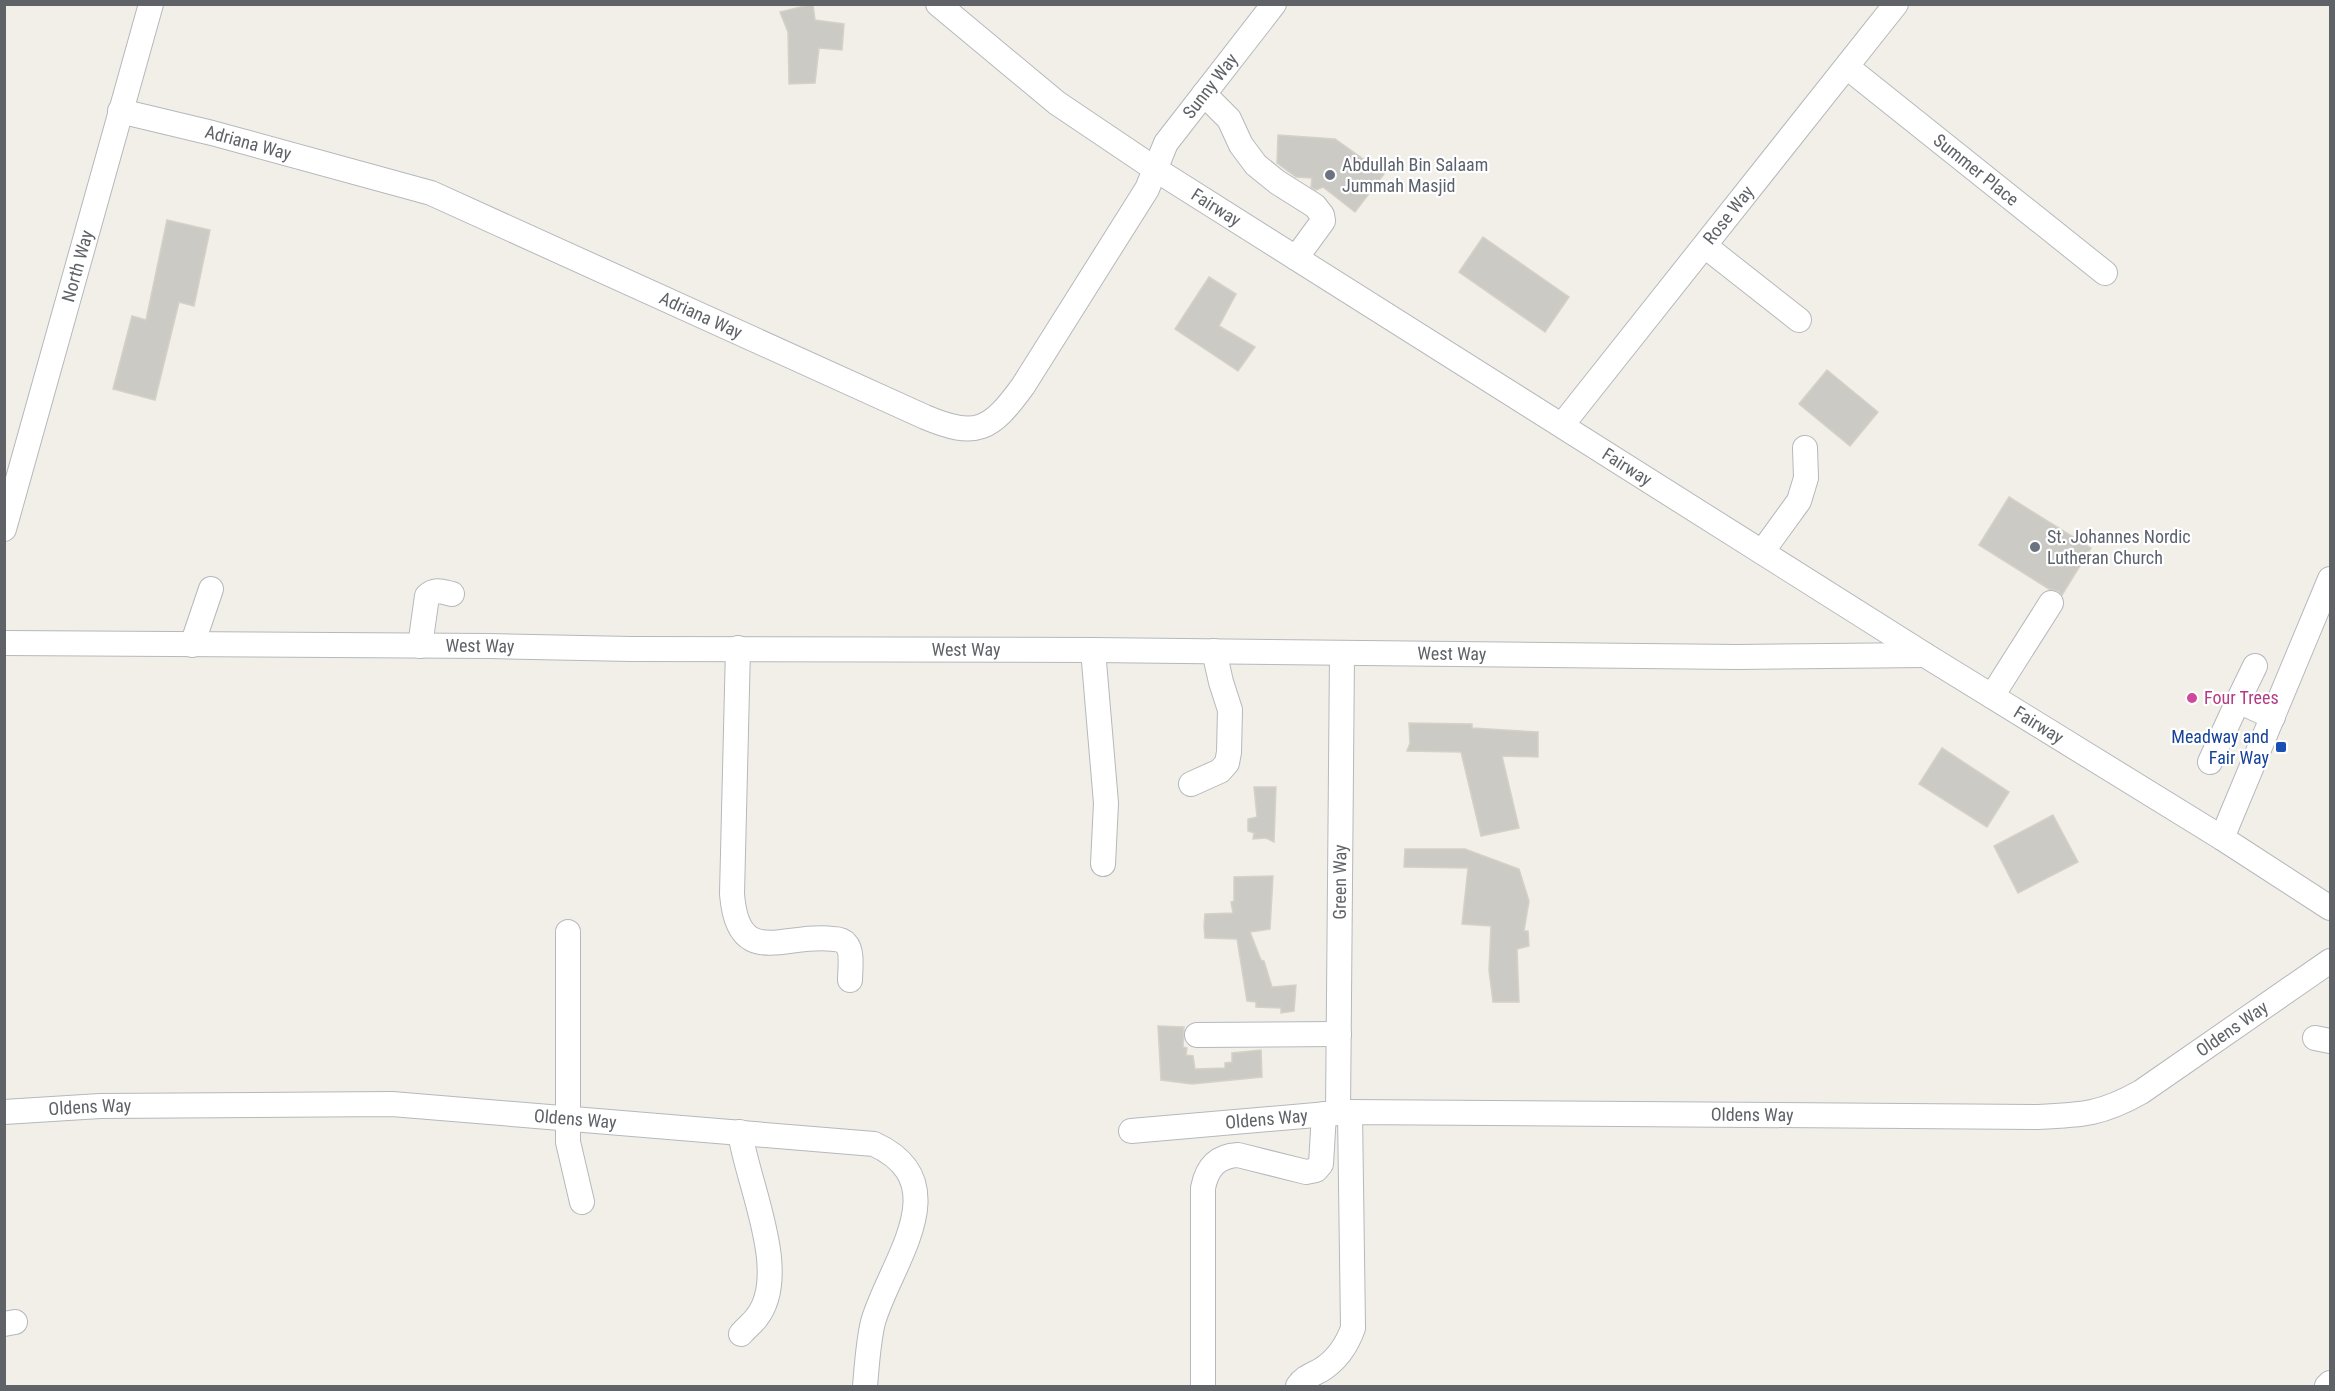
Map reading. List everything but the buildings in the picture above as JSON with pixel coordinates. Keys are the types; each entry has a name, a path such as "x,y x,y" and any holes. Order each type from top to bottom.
{"street":[{"name":"North Way","path":"4,529 151,4"},
{"name":"Fairway","path":"938,4 1057,103 1155,169 1925,655 2223,838 2331,908"},
{"name":"Sunny Way","path":"1155,169 1166,143 1274,4"},
{"name":"Rose Way","path":"1562,425 1896,4"},
{"name":"Summer Place","path":"1847,67 2105,273"},
{"path":"1204,94 1229,119 1241,146 1256,165 1277,182 1315,206 1322,215 1323,222 1319,229 1296,258"},
{"name":"Adriana Way","path":"120,111 212,133 431,194 925,417 948,427 966,430 985,426 996,419 1023,386 1147,189 1155,169"},
{"path":"1705,246 1799,320"},
{"path":"1762,552 1799,501 1806,478 1805,448"},
{"path":"2223,838 2331,579"},
{"path":"192,645 211,589"},
{"path":"420,646 427,596 431,591 452,594"},
{"path":"1992,696 2051,603"},
{"name":"West Way","path":"4,643 1342,652 1725,657 1925,655"},
{"path":"738,648 733,916 740,929 753,940 769,944 824,937 846,943 849,950 850,980"},
{"path":"1093,650 1106,803 1103,864"},
{"path":"1191,784 1220,771 1227,763 1229,752 1230,710 1214,651"},
{"name":"Green Way","path":"1337,1113 1342,652"},
{"path":"2210,762 2255,666"},
{"path":"2238,701 2273,717"},
{"path":"568,932 568,1118 570,1155 582,1202"},
{"name":"Oldens Way","path":"1131,1131 1337,1113 2038,1117 2086,1114 2109,1109 2141,1092 2331,961"},
{"path":"1197,1035 1339,1034"},
{"name":"Oldens Way","path":"4,1112 100,1106 392,1104 874,1144 885,1149 896,1159 914,1183 917,1206 909,1238 891,1274 873,1322 865,1386"},
{"path":"1203,1386 1203,1188 1205,1176 1217,1161 1238,1155 1306,1172 1316,1170 1321,1164 1337,1113"},
{"path":"1298,1386 1302,1380 1336,1359 1353,1328 1353,1210 1337,1113"},
{"path":"740,1132 745,1162 767,1240 771,1268 767,1295 758,1316 741,1334"},
{"path":"2327,1386 2331,1383"}],"place":[{"name":"Abdullah Bin Salaam Jummah Masjid","path":"1330,175"},
{"name":"St. Johannes Nordic Lutheran Church","path":"2035,547"},
{"name":"Four Trees","path":"2192,698"},
{"name":"Meadway and Fair Way","path":"2281,747"}]}
